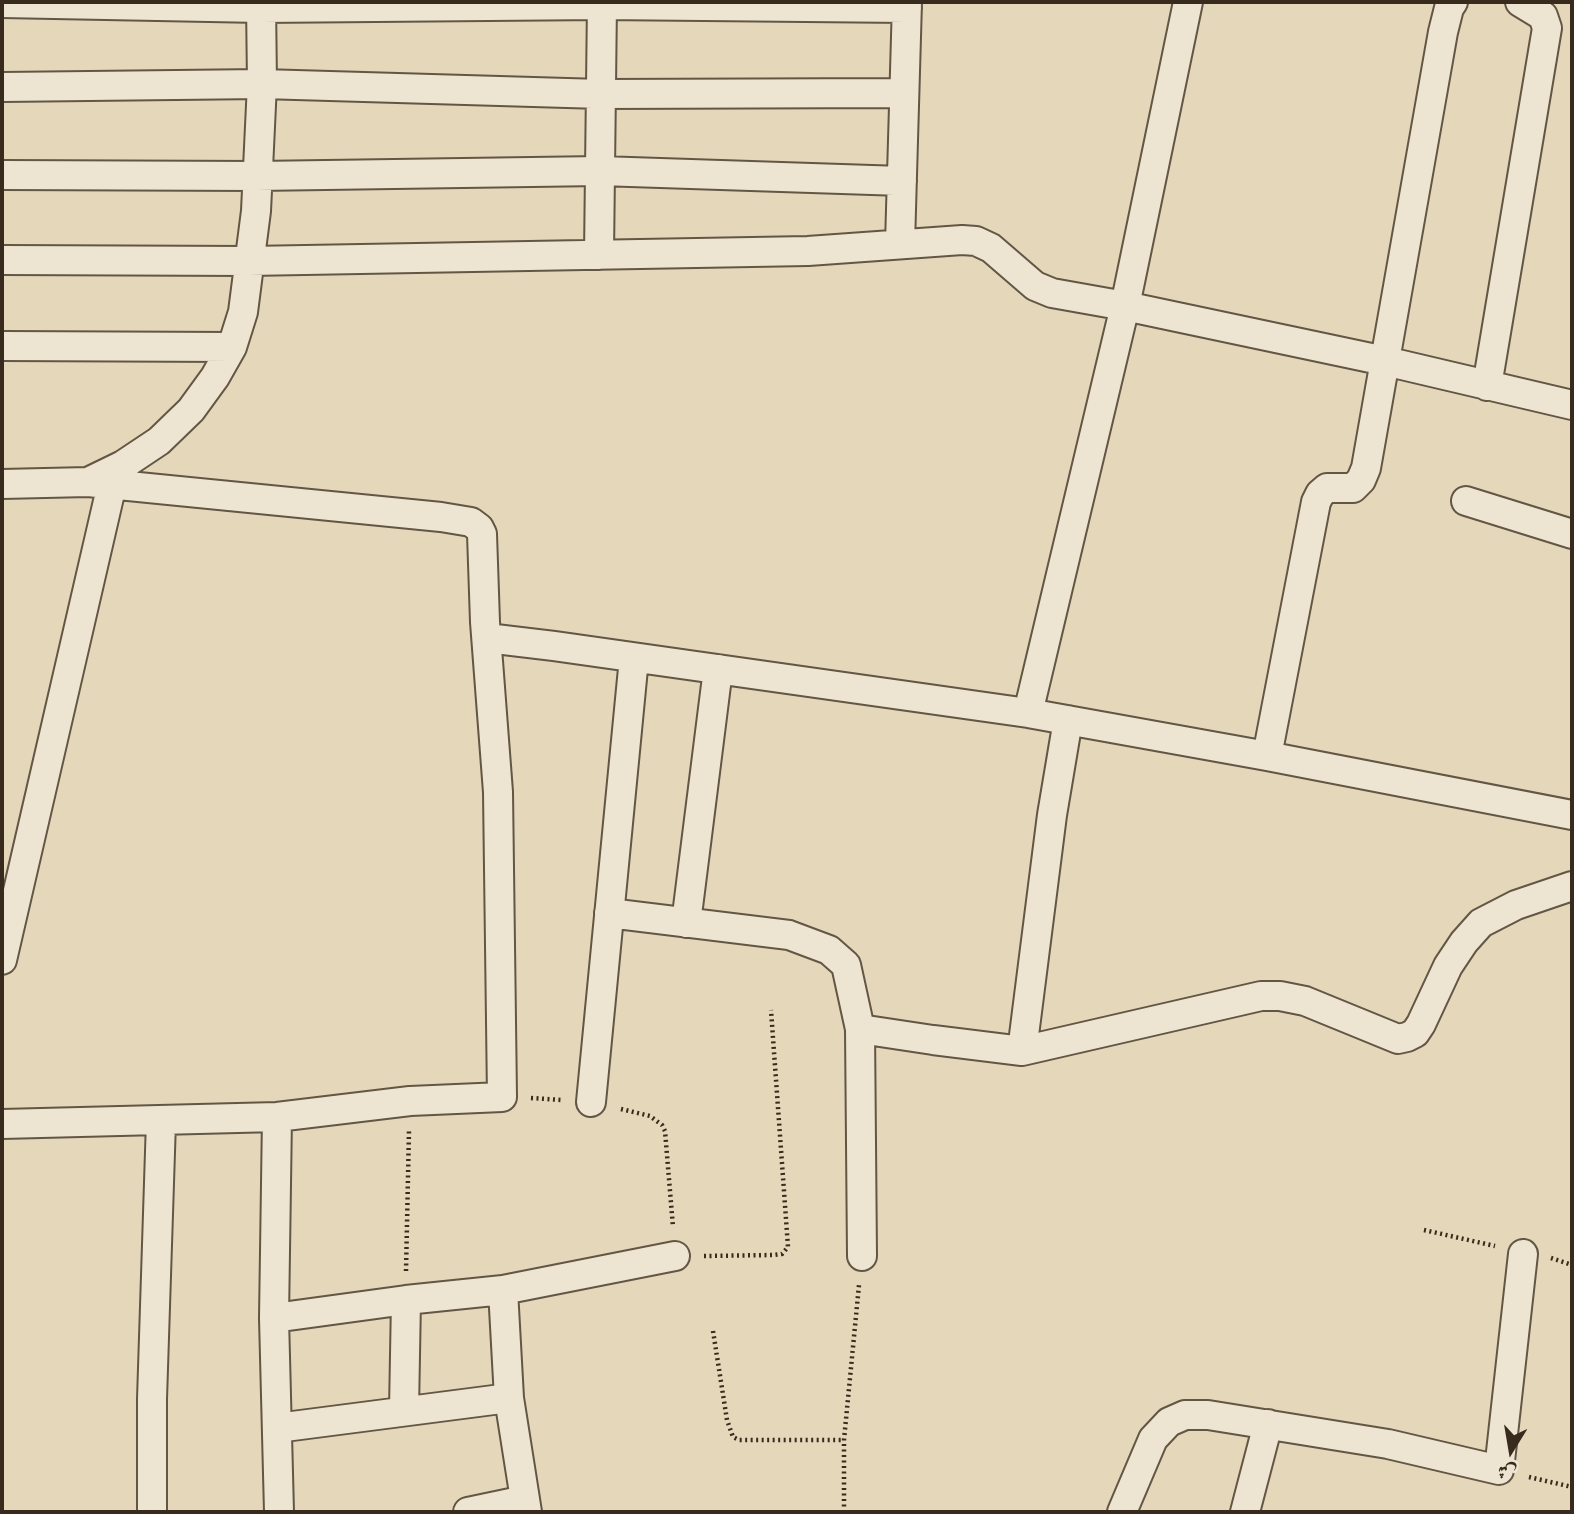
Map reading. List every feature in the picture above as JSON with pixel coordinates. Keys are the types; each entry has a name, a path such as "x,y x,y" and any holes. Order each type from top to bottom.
{"street":[{"path":"1028,713 1125,306 1188,2"},
{"path":"1267,756 1316,502 1327,488 1353,488 1361,480 1366,468 1443,32 1453,2"},
{"path":"1487,386 1547,28 1544,16 1520,2"},
{"path":"2,3 907,5 900,244"},
{"path":"599,254 602,4"},
{"path":"2,960 100,483 159,441 191,410 215,377 232,347 243,312 257,176 262,84 261,5"},
{"path":"2,87 262,84 601,94 904,93"},
{"path":"2,175 257,176 600,172 902,181"},
{"path":"2,260 249,261 808,251 976,241 991,248 1035,286 1052,293 1385,361 1572,405"},
{"path":"2,346 232,347"},
{"path":"2,484 100,483 471,522 482,534 498,792 502,1097 410,1101 277,1117 2,1124"},
{"path":"1466,501 1572,534"},
{"path":"487,638 1028,713 1572,815"},
{"path":"591,1102 634,658"},
{"path":"686,923 718,669"},
{"path":"1022,1051 1052,815 1068,720"},
{"path":"860,1029 1022,1051 1261,996 1280,996 1306,1001 1398,1039 1408,1037 1415,1033 1421,1024 1448,966 1481,923 1516,905 1572,886"},
{"path":"609,914 789,935 829,950 846,965 860,1029 862,1256"},
{"path":"277,1117 274,1318 279,1512"},
{"path":"152,1512 152,1399 161,1121"},
{"path":"1117,1508 1153,1439 1161,1429 1185,1415 1208,1415 1388,1444 1499,1470 1523,1254"},
{"path":"274,1318 503,1290 675,1256"},
{"path":"468,1512 526,1506 509,1398 503,1290"},
{"path":"404,1410 406,1300"},
{"path":"276,1428 509,1398"},
{"path":"1245,1512 1268,1424"}],"path":[{"path":"502,1097 591,1102 650,1116 663,1125 665,1131 675,1256 782,1254 788,1247 771,1010"},
{"path":"406,1300 410,1101"},
{"path":"1424,1230 1523,1254"},
{"path":"844,1512 844,1440 862,1256"},
{"path":"713,1331 727,1420 733,1437 739,1440 844,1440"},
{"path":"1499,1470 1572,1487"}]}
